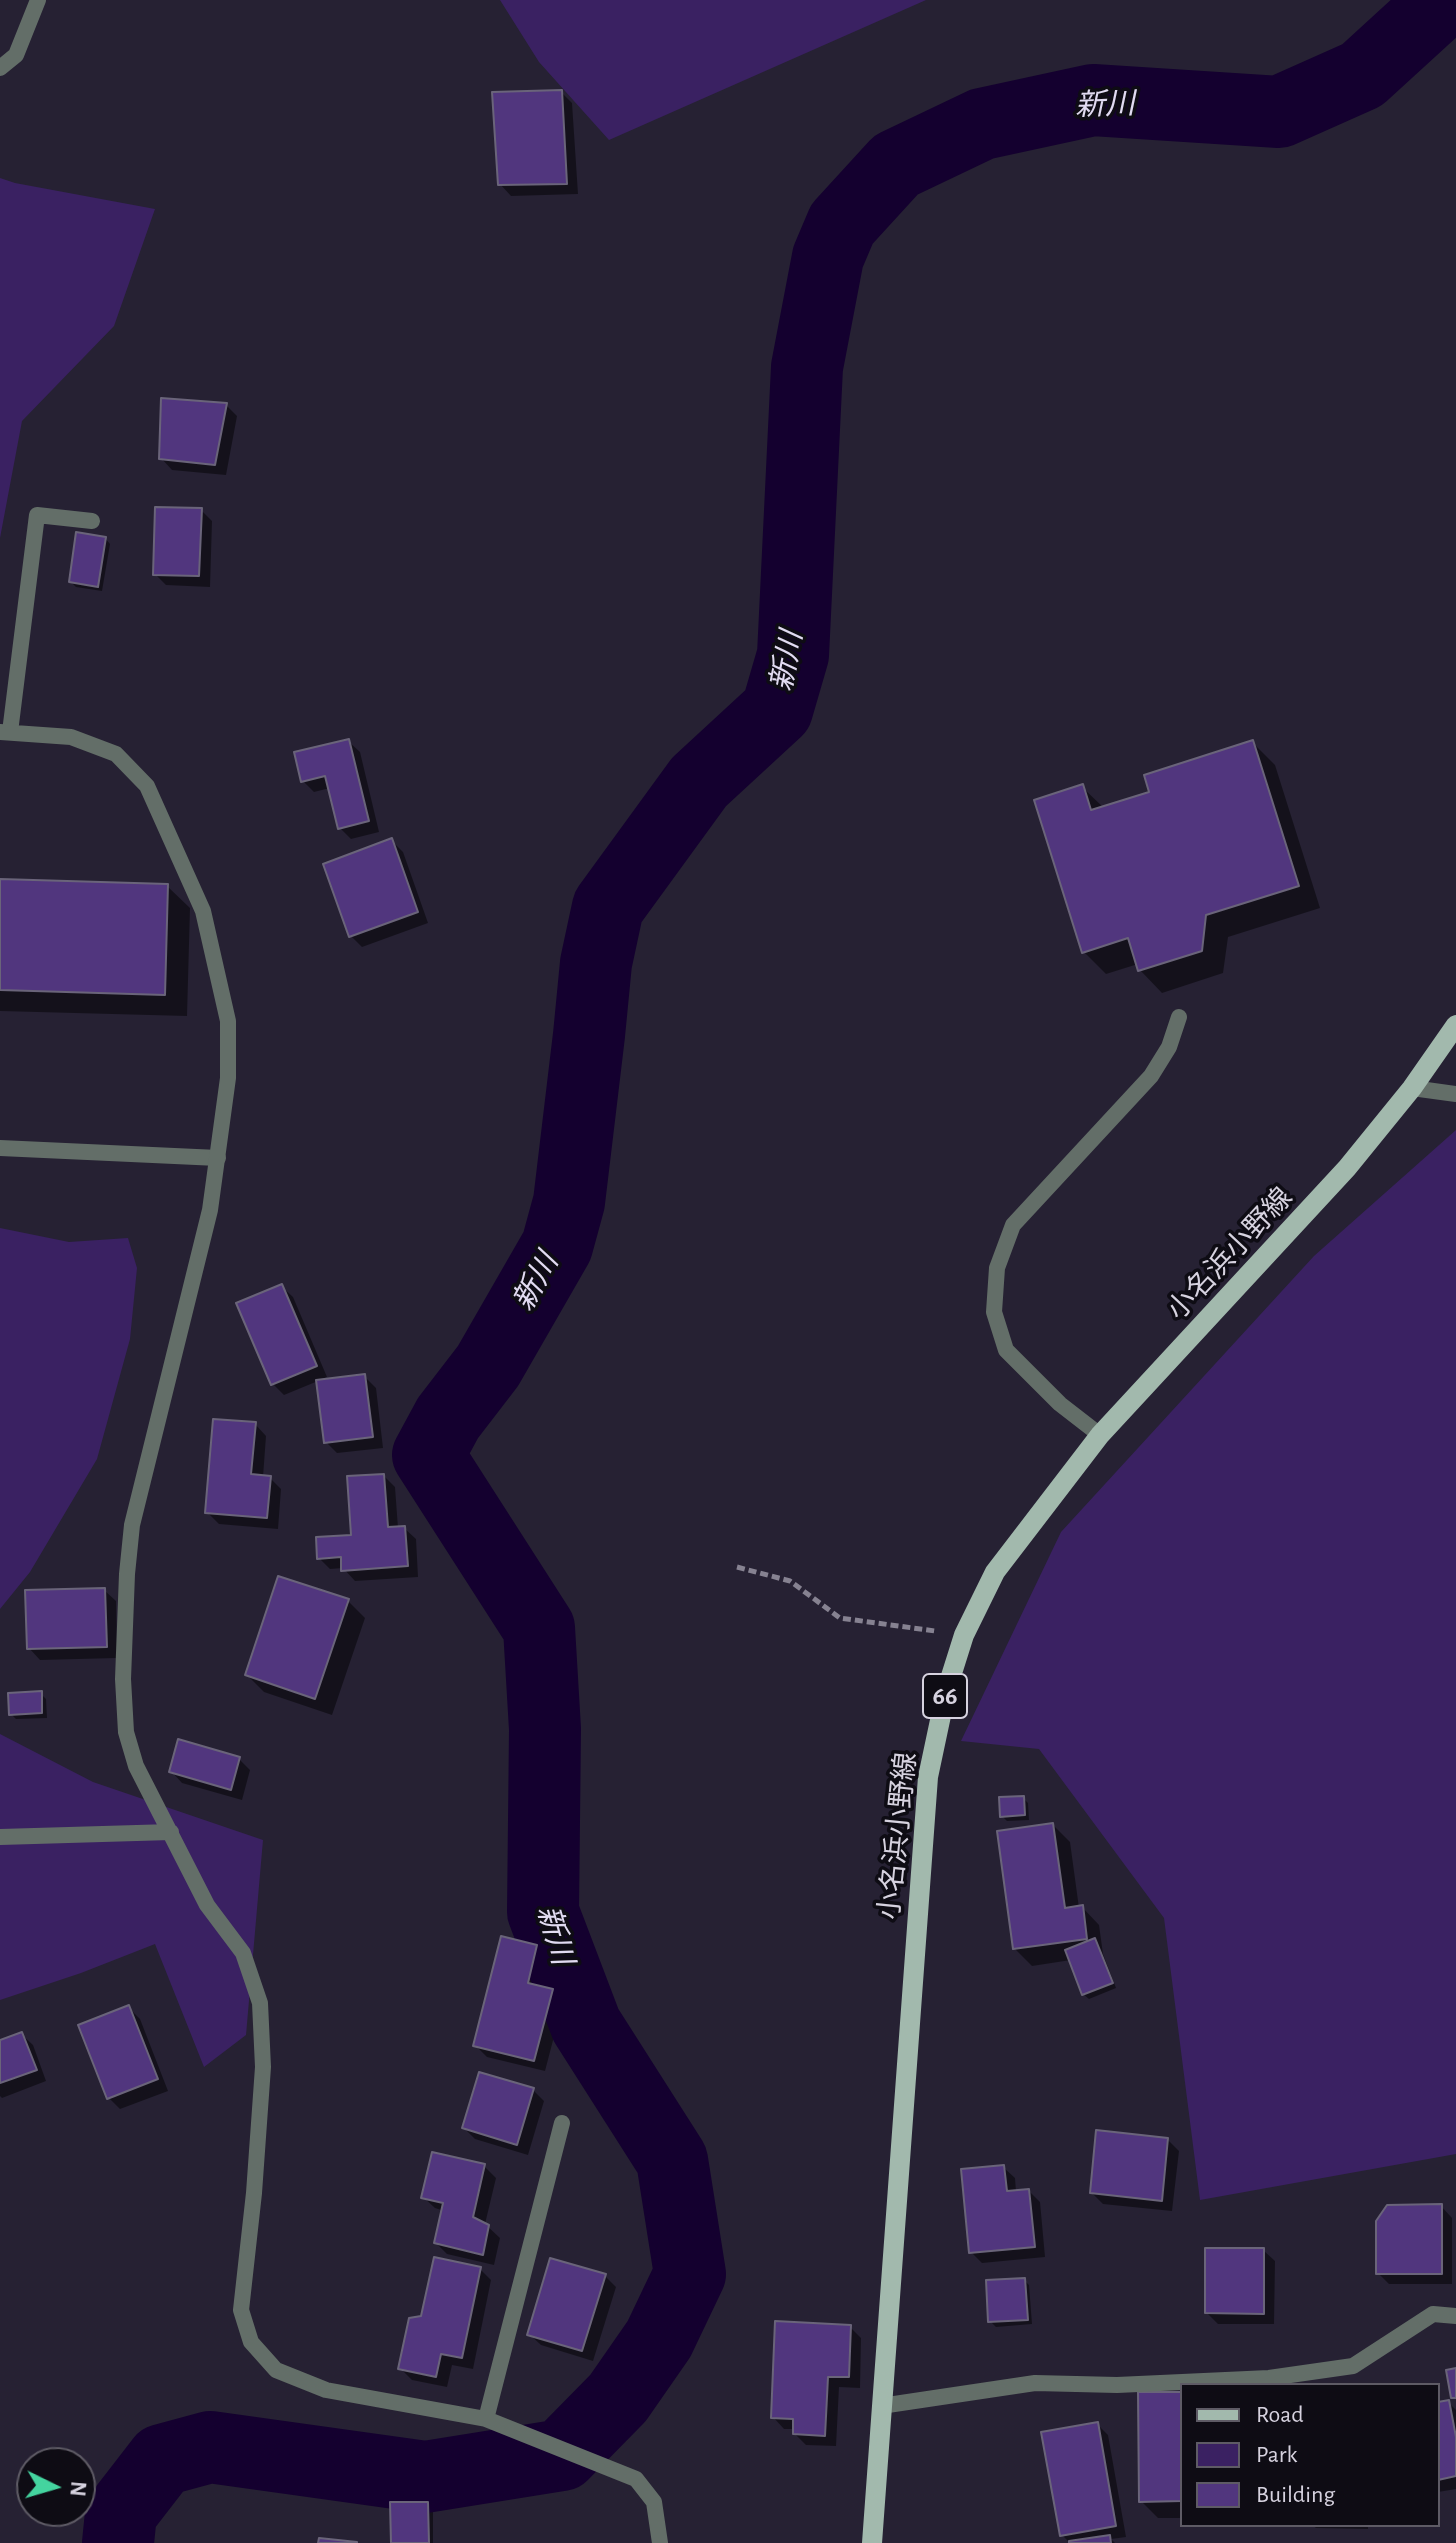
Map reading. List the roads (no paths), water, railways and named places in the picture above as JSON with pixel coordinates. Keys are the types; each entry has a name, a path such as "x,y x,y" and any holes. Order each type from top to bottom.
{"main road":[{"name":"小名浜小野線","path":"872,2543 928,1777 946,1692 964,1635 995,1572 1100,1435 1347,1168 1412,1088 1456,1025"}],"street":[{"path":"0,68 16,55 38,0"},
{"path":"92,521 37,515 5,732 71,737 116,754 147,786 203,911 228,1021 228,1078 210,1210 132,1525 123,1679 126,1732 136,1766 207,1905 243,1953 260,2003 263,2067 241,2310 251,2342 276,2370 326,2390 486,2419 636,2479 654,2502 660,2543"},
{"path":"1100,1435 1060,1404 1006,1350 994,1312 997,1268 1013,1225 1151,1076 1169,1047 1179,1017"},
{"path":"1412,1088 1456,1094"},
{"path":"0,1148 218,1158"},
{"path":"0,1837 171,1832"},
{"path":"486,2419 562,2123"},
{"path":"881,2406 1035,2383 1117,2385 1269,2378 1353,2366 1433,2314 1456,2316"}],"waterway":[{"name":"新川","path":"118,2543 121,2513 162,2460 210,2447 425,2477 562,2455 618,2398 659,2339 690,2274 672,2160 586,2025 543,1912 545,1729 539,1628 428,1455 448,1418 488,1366 557,1246 569,1202 596,963 608,907 699,782 777,710 793,655 807,367 828,257 842,224 896,165 982,124 1093,100 1279,112 1362,75 1444,0"}]}
